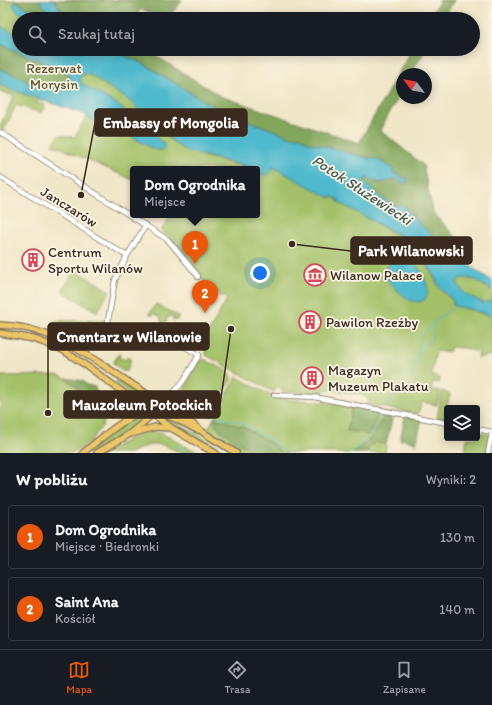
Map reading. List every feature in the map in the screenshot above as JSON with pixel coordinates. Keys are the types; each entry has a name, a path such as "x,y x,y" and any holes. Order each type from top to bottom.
{"main road":[{"path":"0,325 32,329 62,340 83,352 236,453"},
{"path":"0,333 30,338 55,346 153,412 173,429 215,453"},
{"path":"114,386 130,405 128,413 121,424"},
{"path":"147,394 153,403 153,412"},
{"path":"97,453 128,435 153,412 164,405"},
{"path":"83,453 134,415 153,412 168,416 204,433"},
{"path":"128,435 155,427 173,429"}],"street":[{"path":"0,132 130,215"},
{"name":"Janczarów","path":"0,177 127,256"},
{"path":"135,218 170,242 198,277"},
{"path":"107,327 115,280 127,256 146,225"},
{"path":"62,340 72,330 79,326 107,327 172,339 199,355 184,380 164,405"},
{"path":"274,395 314,397 444,421"},
{"path":"480,430 492,433 488,453"}],"green space":[{"name":"Rezerwat Morysin","path":"0,0 133,0 127,12 12,12 12,56 37,56 90,75 121,94 173,142 189,152 242,166 130,166 130,179 52,144 59,135 75,137 87,115 72,108 40,100 35,103 45,105 41,113 16,105 4,131 0,128 0,126 14,96 0,91"},
{"path":"14,0 39,0 47,11 36,12"},
{"path":"54,0 182,0 178,7 172,12 149,12 141,9 139,12 64,12"},
{"path":"440,0 454,0 447,12 433,12"},
{"name":"Rezerwat Morysin","path":"0,44 12,49 12,56 28,56 68,73 73,88 71,90 37,87 0,69"},
{"path":"125,56 156,56 220,96 359,143 396,77 396,102 380,130 423,165 433,212 470,253 463,261 420,225 408,212 385,201 364,182 366,178 379,183 397,179 404,183 408,182 407,179 393,173 393,169 379,160 308,142 301,137 291,137 235,116 205,102 144,64"},
{"path":"408,56 422,56 415,68 401,68"},
{"path":"273,167 330,197 331,196 400,236 408,247 426,264 441,290 453,301 453,305 492,316 492,355 478,358 478,352 461,347 450,347 450,351 444,352 436,351 431,375 440,378 439,383 433,382 431,389 440,391 437,405 422,402 418,414 370,405 365,397 338,391 324,390 321,396 299,392 286,392 277,387 274,392 206,355 204,350 210,339 206,337 227,299 203,285 205,281 202,280 200,274 177,245 178,243 161,231 169,218 260,218 260,171 270,173"},
{"path":"75,270 110,291 97,312 62,291"},
{"path":"460,278 473,279 492,290 492,301 483,303 461,290 457,282"},
{"path":"156,304 178,316 177,320 173,320 173,317 168,316 166,322 163,323 162,330 160,330 162,320 160,319 161,316 156,315 155,313 153,315 149,314"},
{"path":"54,321 106,321 103,324 80,324 67,330"},
{"path":"119,354 119,358 126,360 127,357 131,358 127,371 122,371 113,363"},
{"path":"203,359 229,372 231,377 231,380 211,416 198,410 193,411 179,400 198,361"},
{"path":"59,375 74,385 85,398 96,391 99,395 90,403 104,421 102,427 91,441 74,453 0,453 0,376"},
{"path":"237,377 275,398 330,403 352,408 347,430 371,432 379,412 386,413 371,438 353,453 282,453 277,448 224,421 214,418"},
{"path":"66,378 83,381 87,385 95,387 96,391 85,399 77,387"},
{"path":"122,380 143,394 149,401 150,406 144,404 115,382"},
{"path":"442,391 450,394 447,405 444,405 444,419 437,418"},
{"path":"353,406 379,412 373,427 367,436 365,433 347,431"},
{"path":"386,413 393,415 386,444 374,442 365,453 353,453 371,438"},
{"path":"140,415 145,419 93,453 86,453 129,420"},
{"path":"167,417 230,453 219,453 164,420"},
{"path":"405,417 422,420 415,445 415,443 402,439 401,441 400,440"},
{"path":"214,418 244,427 271,443 282,453 254,453 220,430 213,420"},
{"path":"213,420 220,430 254,453 243,453 210,431 208,428"},
{"path":"151,429 157,433 162,432 162,434 168,437 169,436 200,453 181,453 164,445 156,444 146,446 130,453 102,453 129,439"},
{"path":"480,432 490,435 486,453 464,453 466,441 480,441"},
{"path":"374,442 386,444 385,453 365,453"}],"water":[{"path":"39,0 54,0 64,12 47,12"},
{"path":"15,1 36,12 19,12 13,5"},
{"path":"0,26 12,32 12,49 0,44"},
{"path":"28,56 125,56 144,64 205,102 235,116 291,137 301,137 308,142 379,160 393,169 393,173 407,179 408,182 404,183 397,179 379,183 366,178 364,182 389,203 395,206 400,205 407,209 419,224 436,238 448,251 492,281 492,290 473,279 460,278 457,282 461,290 471,297 483,303 492,301 492,316 454,306 453,301 440,289 433,273 427,265 403,241 400,236 338,202 339,200 331,196 330,198 273,167 270,173 266,176 260,173 260,166 245,166 184,150 158,129 130,101 90,75 81,75 80,79 82,84 118,105 125,111 132,113 160,141 164,143 165,147 159,150 153,149 119,129 89,119 87,115 0,85 0,69 37,87 71,90 73,88 68,73"},
{"path":"399,251 410,258 421,272 425,280 427,295 423,301 415,302 409,300 396,289 385,276 385,269 390,263 394,254"}],"waterway":[{"name":"Potok Służewiecki","path":"385,409 394,395 404,387 414,370 419,353 424,349 432,337 434,323 454,306"},
{"path":"419,353 420,340 426,330 433,323"},
{"name":"Potok Służewiecki","path":"193,409 199,408 212,414"},
{"name":"Potok Służewiecki","path":"351,453 370,436 383,412"},
{"name":"Potok Służewiecki","path":"216,416 242,423 270,440 287,453"},
{"path":"173,444 190,453"}],"place":[{"name":"Embassy of Mongolia","path":"81,195"},
{"name":"Park Wilanowski","path":"292,244"},
{"name":"Centrum Sportu Wilanów","path":"33,260"},
{"name":"Dom Ogrodnika","path":"195,264"},
{"name":"Wilanow Palace","path":"315,275"},
{"name":"Saint Ana","path":"205,313"},
{"name":"Pawilon Rzeźby","path":"310,322"},
{"name":"Mauzoleum Potockich","path":"231,329"},
{"name":"Magazyn Muzeum Plakatu","path":"312,378"},
{"name":"Cmentarz w Wilanowie","path":"48,413"}]}
